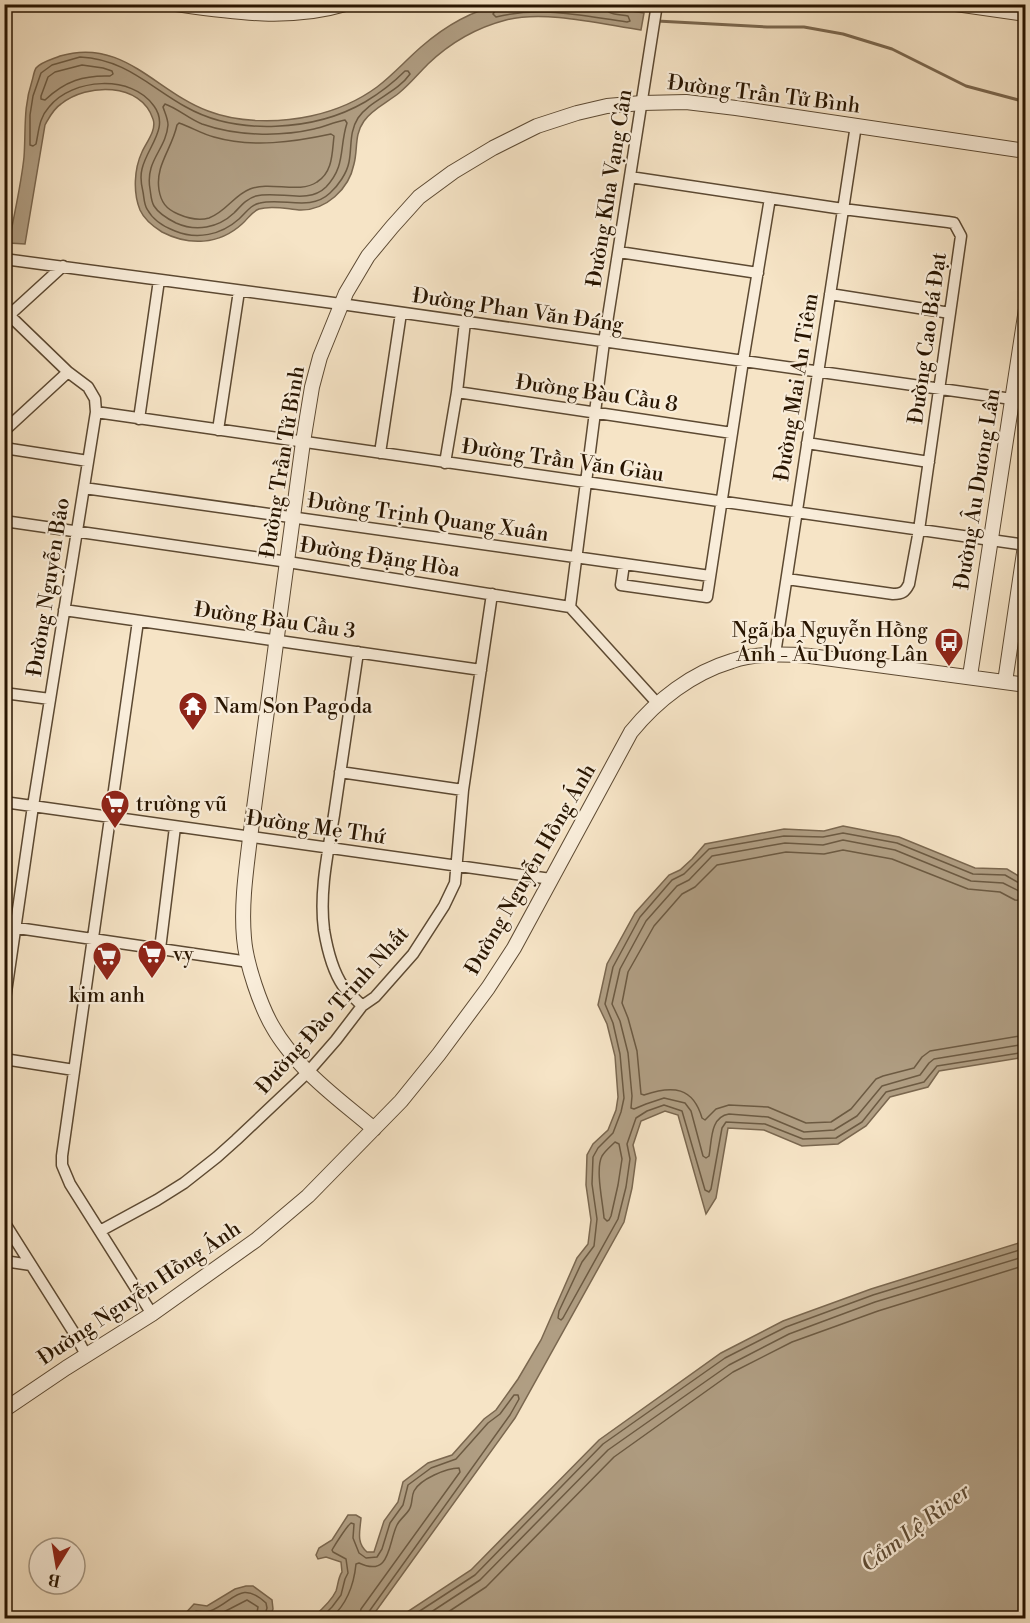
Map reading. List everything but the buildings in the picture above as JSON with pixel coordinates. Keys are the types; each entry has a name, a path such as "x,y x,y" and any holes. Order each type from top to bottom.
{"street":[{"path":"176,4 266,14 302,14 345,4"},
{"path":"956,4 1026,14"},
{"name":"Đường Kha Vạng Cân","path":"570,607 604,342 657,8"},
{"name":"Đường Trần Tử Bình","path":"374,1129 308,1072 273,1029 258,995 249,962 244,940 243,901 312,387 320,357 341,304 368,256 419,197 453,172 493,148 537,126 607,106 686,102 1026,151"},
{"name":"Đường Mai An Tiêm","path":"776,654 856,125"},
{"name":"Đường Cao Bá Đạt","path":"630,177 954,224 961,236 918,530 906,590 902,594 893,594 786,579"},
{"path":"624,564 621,585 707,597 770,198"},
{"path":"619,252 758,273"},
{"name":"Đường Phan Văn Đáng","path":"4,259 1019,400"},
{"path":"63,266 7,317 88,387 95,399 96,412"},
{"path":"139,418 159,280"},
{"path":"218,430 239,291"},
{"path":"830,294 950,313"},
{"name":"Đường Âu Dương Lân","path":"970,676 990,540 1019,400 1026,309"},
{"path":"380,453 401,313"},
{"path":"445,463 457,392 465,322"},
{"path":"4,431 68,372"},
{"name":"Đường Bàu Cầu 8","path":"457,392 732,433"},
{"name":"Đường Trần Văn Giàu","path":"96,412 918,530 1025,543"},
{"name":"Đường Nguyễn Bảo","path":"4,1006 10,927 33,806 96,412"},
{"path":"807,442 928,462"},
{"path":"4,448 88,461"},
{"name":"Đường Trịnh Quang Xuân","path":"84,488 710,576"},
{"name":"Đường Đặng Hòa","path":"4,521 288,562 570,607"},
{"path":"1005,682 1025,543"},
{"name":"Đường Đào Trinh Nhất","path":"100,1231 184,1183 218,1157 308,1072 362,1006 375,997 413,954 444,906 455,883 463,790 492,594"},
{"path":"570,607 657,703"},
{"name":"Đường Bàu Cầu 3","path":"64,610 481,670"},
{"path":"138,621 63,1141 62,1165 69,1184 152,1314"},
{"path":"358,652 323,892 324,930 337,975 344,988 362,1006"},
{"name":"Đường Nguyễn Hồng Ánh","path":"4,1410 152,1314 265,1232 308,1196 401,1101 488,988 514,948 632,732 657,703 679,687 708,670 733,660 776,654 810,656 1026,685"},
{"path":"4,693 50,699"},
{"path":"340,772 463,790"},
{"name":"Đường Mẹ Thứ","path":"4,802 551,879"},
{"path":"160,949 176,827"},
{"path":"10,927 249,962"},
{"path":"4,1059 74,1070"},
{"path":"4,1222 86,1355"},
{"path":"4,1261 31,1265"}],"water":[{"path":"587,4 644,13 641,30 538,16 495,23 464,37 446,49 403,90 367,117 359,132 351,173 342,190 335,197 318,207 309,209 274,207 259,209 233,231 204,241 172,237 144,217 140,210 135,189 136,173 139,159 154,123 147,107 137,98 125,92 98,90 85,92 58,106 45,125 25,244 9,243 23,168 27,100 35,69 44,62 82,52 102,54 121,60 189,102 220,115 259,121 299,118 346,105 362,97 448,27 478,11 500,5"},
{"path":"843,826 899,837 975,868 1007,869 1025,880 1025,1057 939,1071 928,1087 890,1097 866,1126 838,1144 802,1146 764,1130 728,1128 716,1198 706,1214 678,1115 665,1111 641,1121 633,1145 636,1158 624,1222 515,1418 371,1618 312,1618 334,1595 342,1572 341,1562 326,1557 318,1559 316,1555 319,1548 332,1540 348,1515 356,1515 361,1518 361,1545 367,1552 374,1552 384,1521 398,1502 403,1482 428,1463 452,1455 484,1419 496,1410 518,1379 541,1340 577,1258 588,1244 591,1220 586,1185 587,1155 593,1144 608,1130 616,1110 618,1097 615,1056 607,1024 598,1005 607,964 635,913 669,875 680,870 705,844 784,829 824,831"},
{"name":"Cẩm Lệ River","path":"1025,1241 1025,1618 398,1618 471,1570 599,1440 721,1353 783,1321 871,1289"},
{"path":"253,1586 272,1600 273,1609 270,1618 181,1618 194,1604 207,1606 235,1589"}],"waterway":[{"path":"657,21 804,27 843,34 892,49 966,86 1026,102"}],"place":[{"name":"Ngã ba Nguyễn Hồng Ánh - Âu Dương Lân","path":"949,668"},
{"name":"Nam Son Pagoda","path":"193,732"},
{"name":"trường vũ","path":"115,830"},
{"name":"vy","path":"152,980"},
{"name":"kim anh","path":"107,982"}]}
